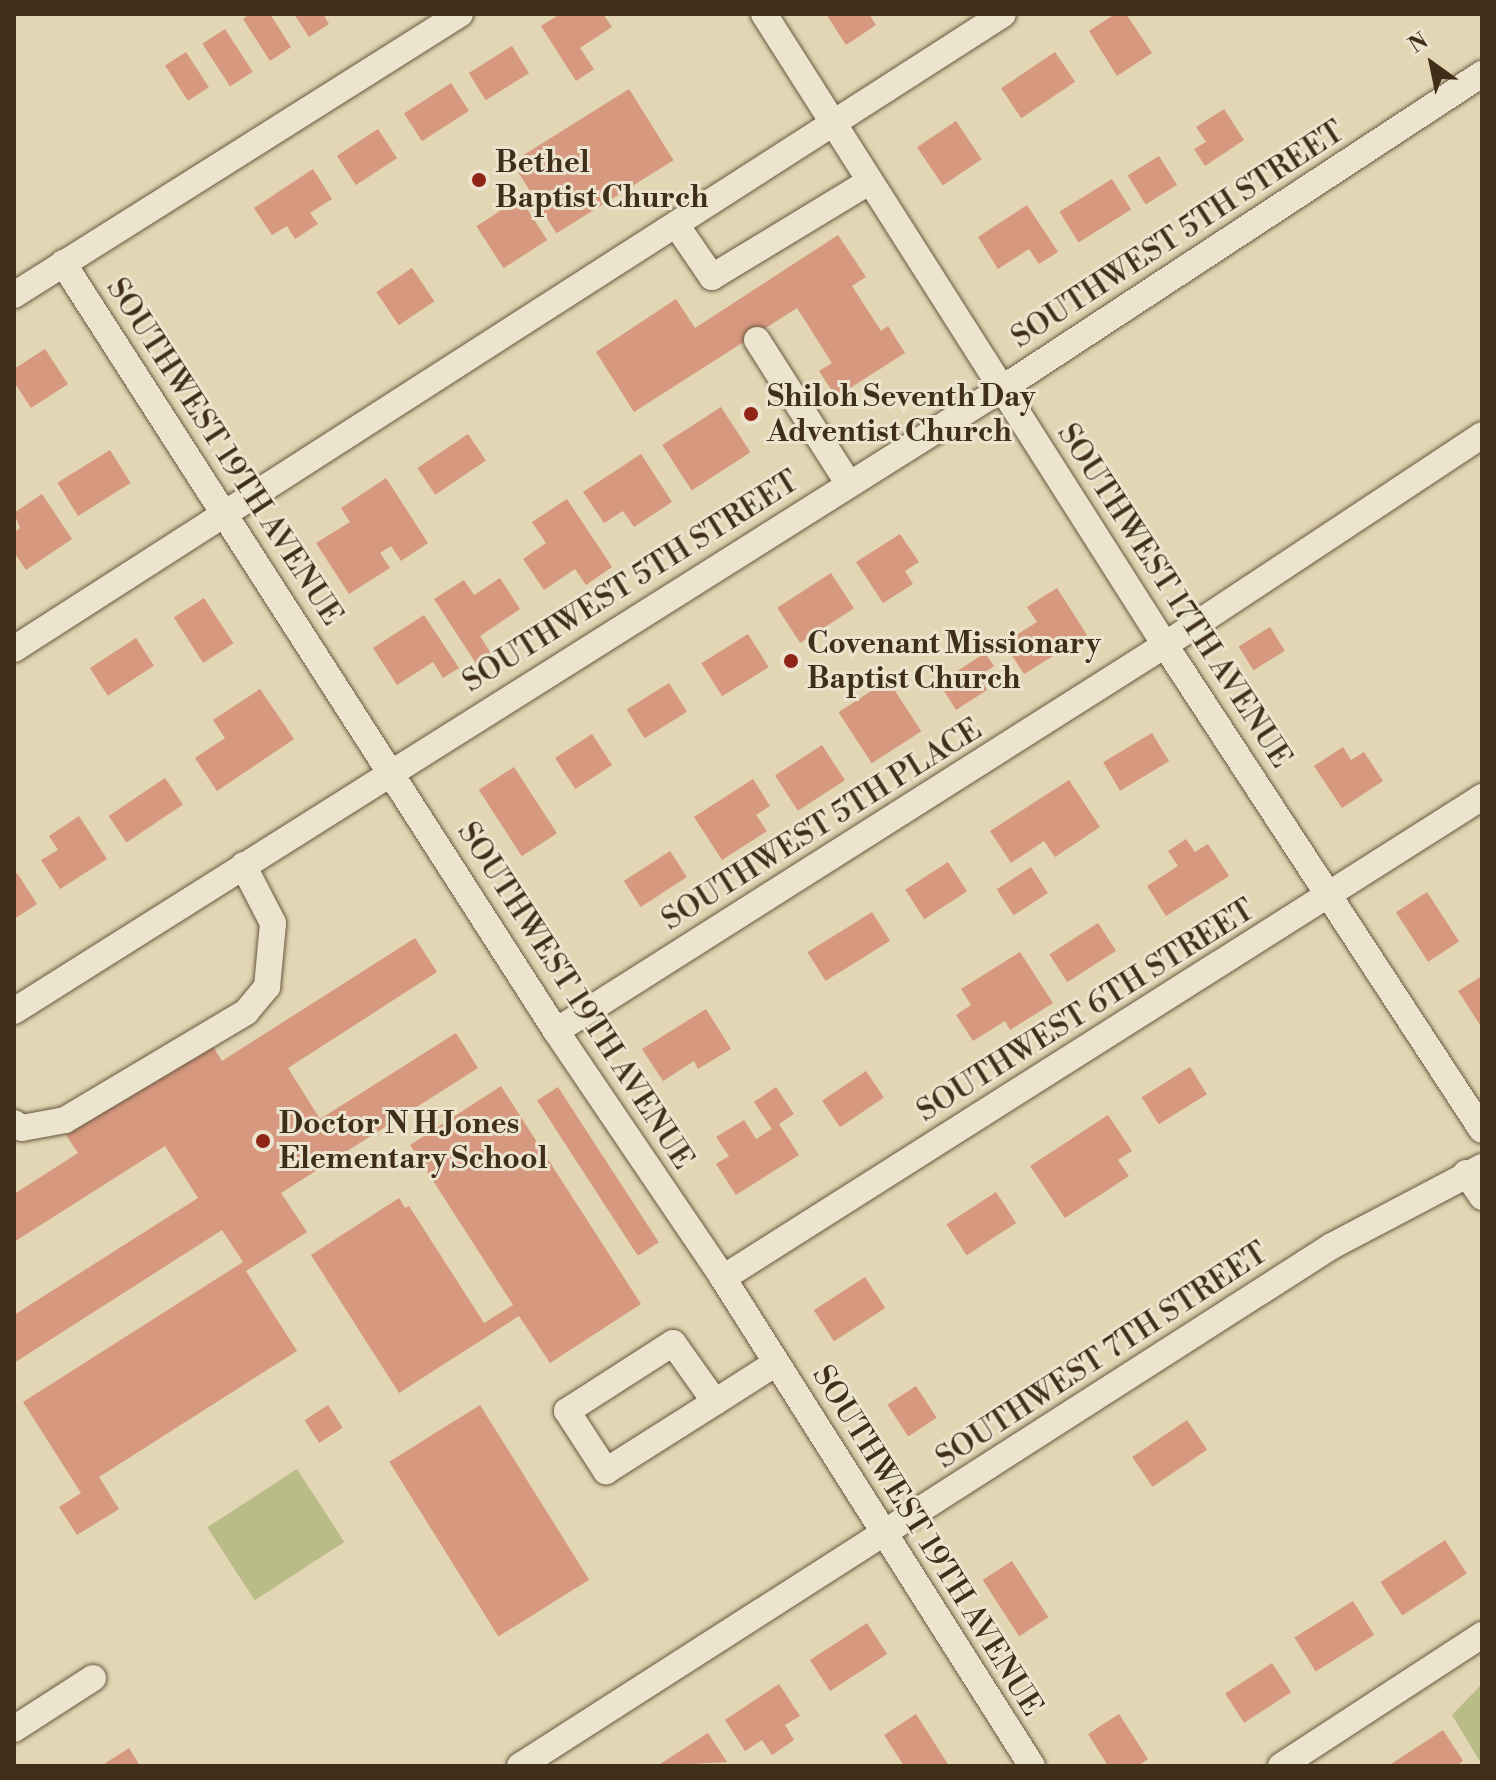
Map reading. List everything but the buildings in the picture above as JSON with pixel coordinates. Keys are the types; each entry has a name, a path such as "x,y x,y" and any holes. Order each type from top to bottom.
{"street":[{"path":"14,295 460,14"},
{"name":"SOUTHWEST 17TH AVENUE","path":"764,14 1165,645 1482,1130"},
{"path":"14,649 834,127 1003,14"},
{"name":"SOUTHWEST 5TH STREET","path":"14,1011 1003,388 1482,74"},
{"path":"677,226 712,277 869,182"},
{"name":"SOUTHWEST 19TH AVENUE","path":"63,263 228,512 556,1031 723,1278 882,1536 1032,1766"},
{"path":"757,340 848,483"},
{"name":"SOUTHWEST 5TH PLACE","path":"556,1031 1165,645 1482,435"},
{"name":"SOUTHWEST 6TH STREET","path":"723,1278 1482,797"},
{"path":"14,1123 22,1128 65,1120 246,1012 267,987 273,923 243,865"},
{"path":"1474,1170 1482,1197"},
{"name":"SOUTHWEST 7TH STREET","path":"520,1766 1332,1246 1474,1170"},
{"path":"715,1402 673,1343 567,1411 606,1471 715,1402 776,1363"},
{"path":"1281,1766 1482,1635"},
{"path":"14,1729 93,1678"}],"green space":[{"path":"297,1469 344,1542 255,1600 207,1527"},
{"path":"1482,1684 1482,1765 1452,1715"}],"place":[{"name":"Bethel Baptist Church","path":"479,180"},
{"name":"Shiloh Seventh Day Adventist Church","path":"751,414"},
{"name":"Covenant Missionary Baptist Church","path":"791,661"},
{"name":"Doctor N H Jones Elementary School","path":"263,1141"}]}
